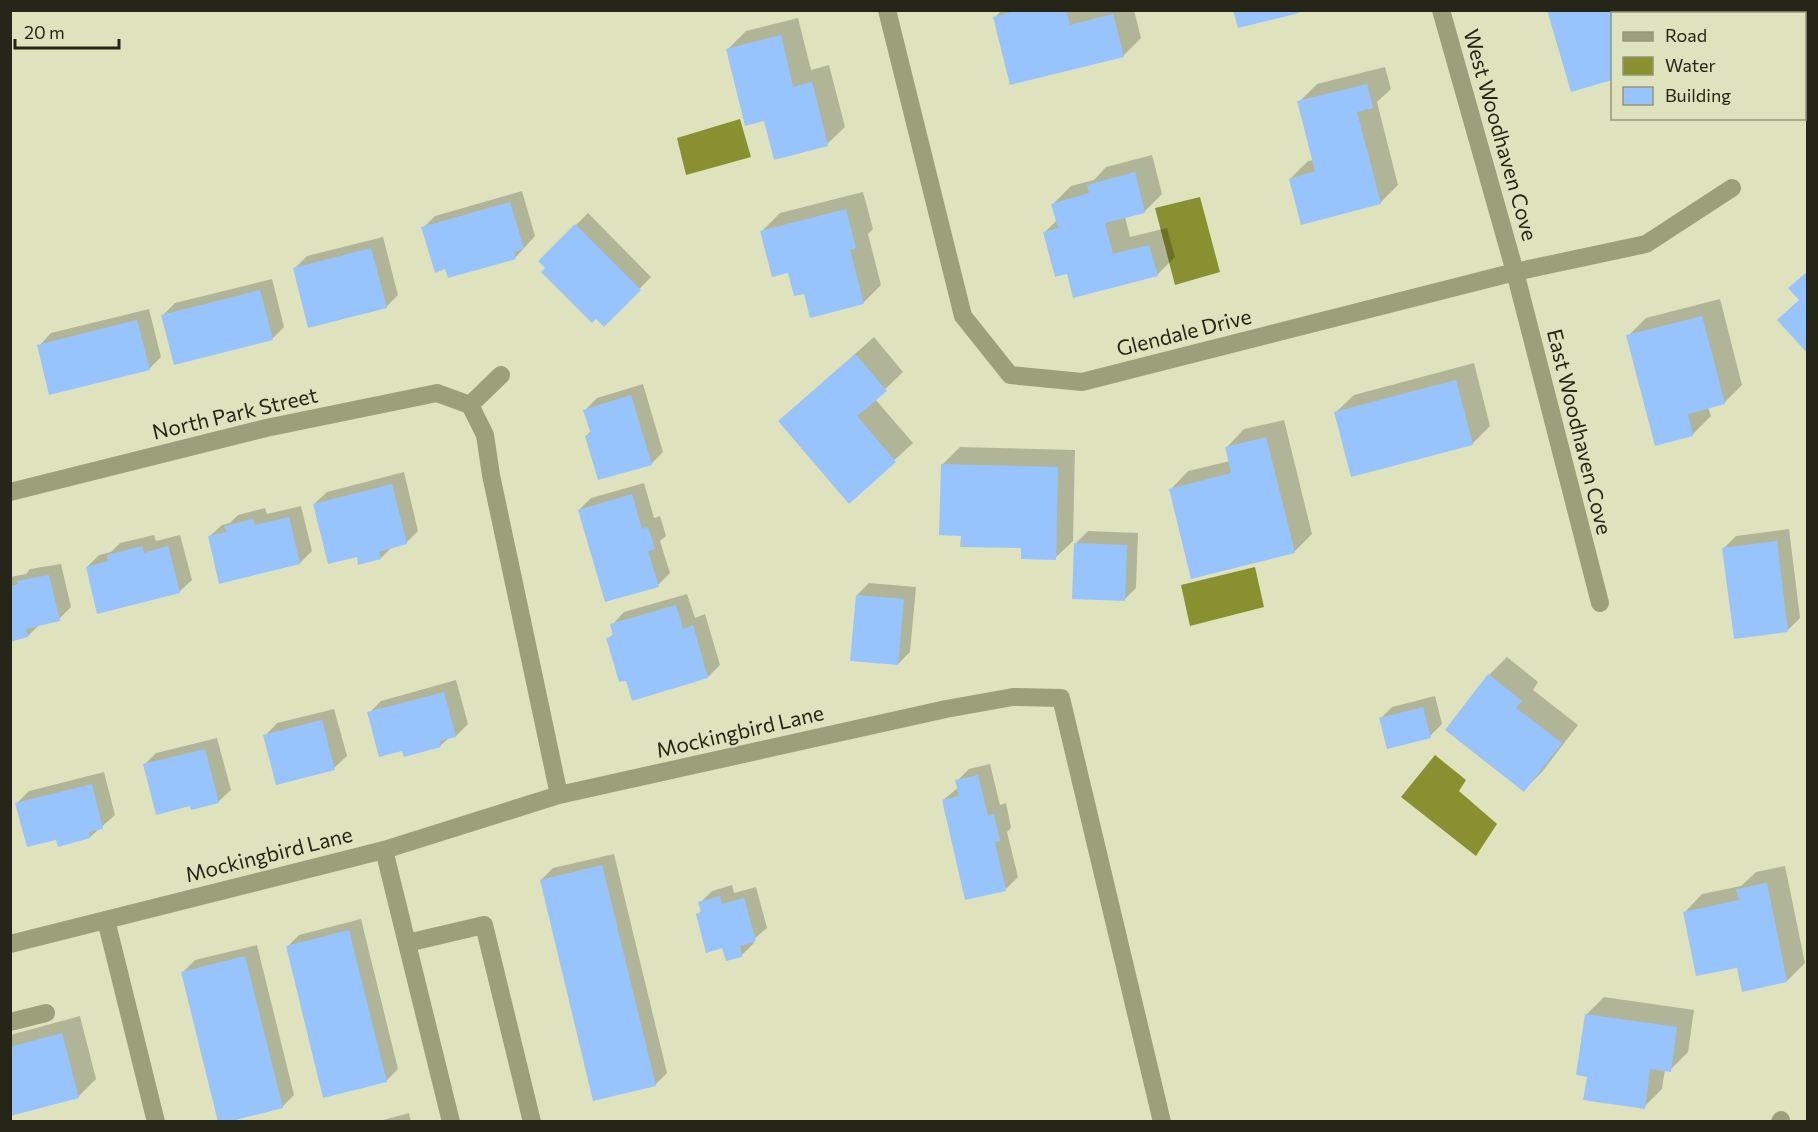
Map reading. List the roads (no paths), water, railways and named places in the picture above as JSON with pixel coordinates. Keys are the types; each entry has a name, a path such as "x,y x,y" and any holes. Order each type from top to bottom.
{"street":[{"name":"Glendale Drive","path":"887,10 963,316 1010,375 1082,382 1515,272 1646,244 1732,188"},
{"name":"West Woodhaven Cove","path":"1441,10 1515,272"},
{"name":"East Woodhaven Cove","path":"1515,272 1600,603"},
{"path":"501,375 470,405 485,435 491,475 559,795"},
{"name":"North Park Street","path":"10,492 266,428 437,393 470,405"},
{"name":"Mockingbird Lane","path":"10,944 384,850 559,795 1013,696 1061,698 1162,1122"},
{"path":"384,850 451,1122"},
{"path":"106,920 156,1122"},
{"path":"407,944 484,925 532,1122"},
{"path":"10,1022 46,1013"}],"water":[{"path":"740,119 751,157 686,175 677,138"},
{"path":"1200,197 1220,272 1175,285 1155,208"},
{"path":"1255,567 1264,607 1190,626 1181,585"},
{"path":"1435,755 1466,780 1459,791 1497,824 1476,856 1401,797"}]}
